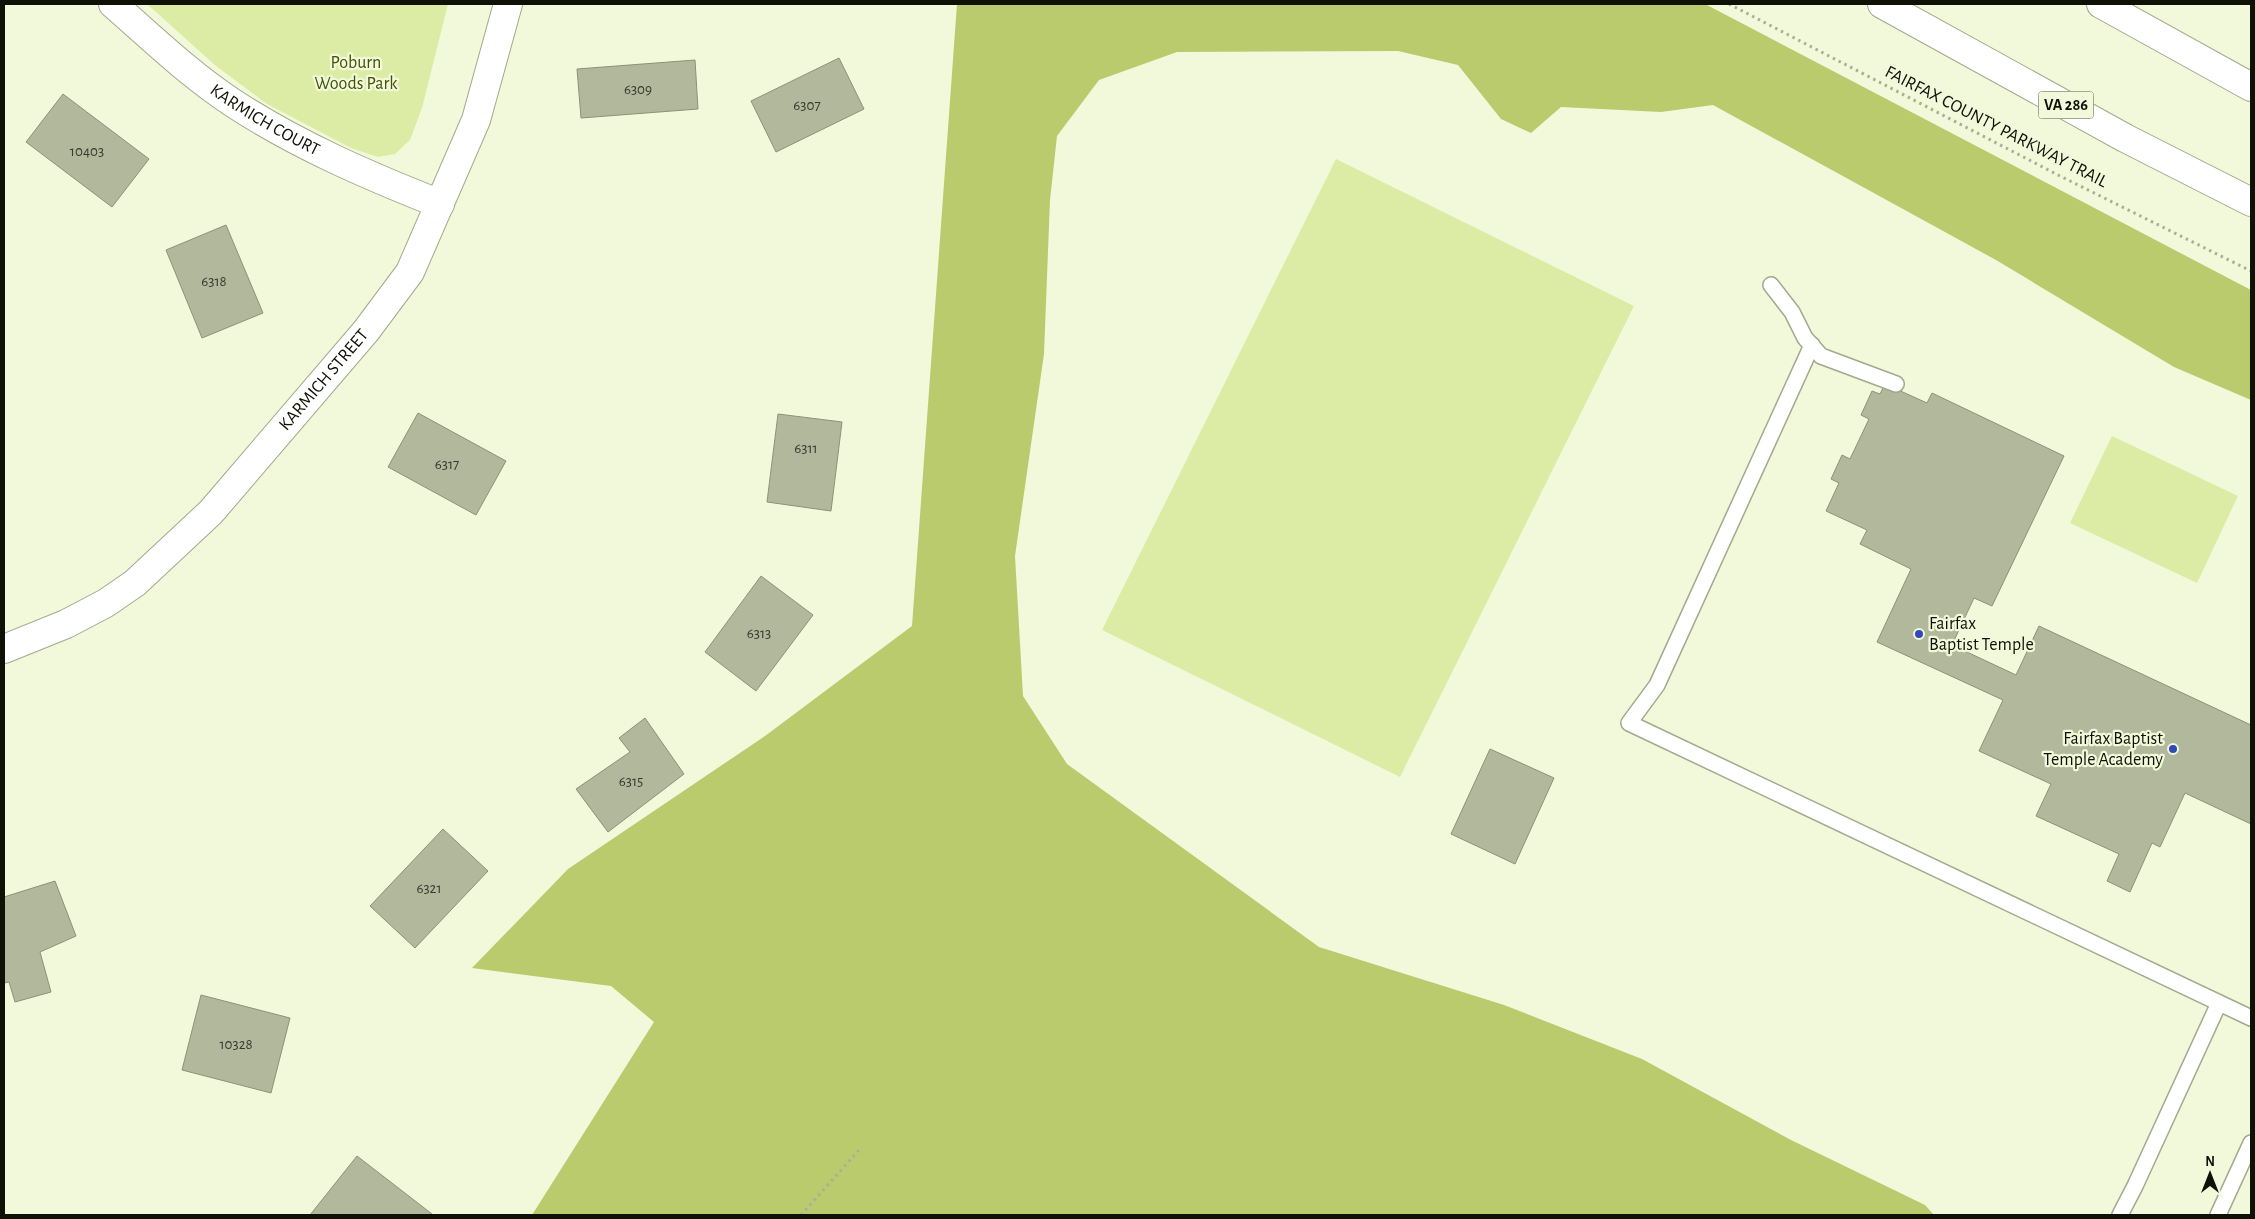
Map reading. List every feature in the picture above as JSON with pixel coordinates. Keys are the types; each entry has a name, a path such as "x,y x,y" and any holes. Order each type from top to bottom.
{"main road":[{"name":"KARMICH COURT","path":"113,4 191,72 232,102 280,131 373,177 440,204"},
{"name":"KARMICH STREET","path":"4,648 66,624 106,603 135,583 211,512 366,330 410,272 440,204 476,120 508,4"},
{"name":"VA 286","path":"1882,4 2125,138 2251,202"},
{"path":"2101,4 2251,87"}],"lane":[{"path":"1771,285 1792,312 1805,338 1821,356 1896,384"},
{"path":"1812,345 1657,685 1629,723 2251,1018"},
{"path":"2120,1215 2219,1003"},
{"path":"2218,1215 2251,1143"}],"path":[{"name":"FAIRFAX COUNTY PARKWAY TRAIL","path":"1729,4 2058,176 2251,271"},
{"path":"801,1215 860,1148"}],"green space":[{"name":"Poburn Woods Park","path":"147,4 448,4 422,108 410,140 395,154 378,157 351,148 267,104 216,66"},
{"path":"957,4 1705,4 2251,290 2251,400 2174,367 1996,260 1713,105 1661,112 1561,107 1531,133 1501,119 1458,65 1398,51 1177,52 1099,80 1057,136 1050,200 1044,354 1015,556 1023,696 1067,764 1319,947 1504,1005 1642,1059 1791,1140 1925,1205 1934,1215 532,1215 654,1022 611,986 472,968 568,869 765,736 912,626"},
{"path":"1336,159 1634,306 1400,777 1102,630"},
{"path":"2112,436 2238,496 2197,583 2070,523"}],"building":[{"path":"839,58 864,109 776,152 751,101"},
{"path":"695,60 698,109 581,118 577,69"},
{"path":"63,94 149,159 112,207 26,142"},
{"path":"226,225 263,313 202,338 166,250"},
{"name":"Fairfax Baptist Temple","path":"1885,384 1927,403 1932,393 2064,456 1992,606 1974,598 1952,645 2016,675 2039,626 2251,725 2251,824 2185,793 2160,847 2152,843 2130,892 2107,881 2119,854 2036,816 2051,784 1979,751 2003,700 1877,642 1911,569 1860,544 1867,530 1826,511 1839,483 1831,479 1842,455 1850,459 1869,419 1861,415 1872,391 1880,394"},
{"path":"418,413 506,461 476,515 388,467"},
{"path":"778,414 842,422 831,511 767,502"},
{"path":"761,576 813,615 756,691 705,652"},
{"path":"645,718 684,774 608,832 576,789 630,752 619,738"},
{"path":"1490,749 1554,778 1515,864 1451,834"},
{"path":"443,829 488,871 415,948 370,906"},
{"path":"55,881 76,936 40,952 51,992 15,1002 9,982 4,983 4,897"},
{"path":"201,995 290,1018 271,1093 182,1070"},
{"path":"357,1156 432,1214 432,1215 310,1215"}],"place":[{"name":"Fairfax Baptist Temple","path":"1919,634"},
{"name":"Fairfax Baptist Temple Academy","path":"2173,749"}]}
